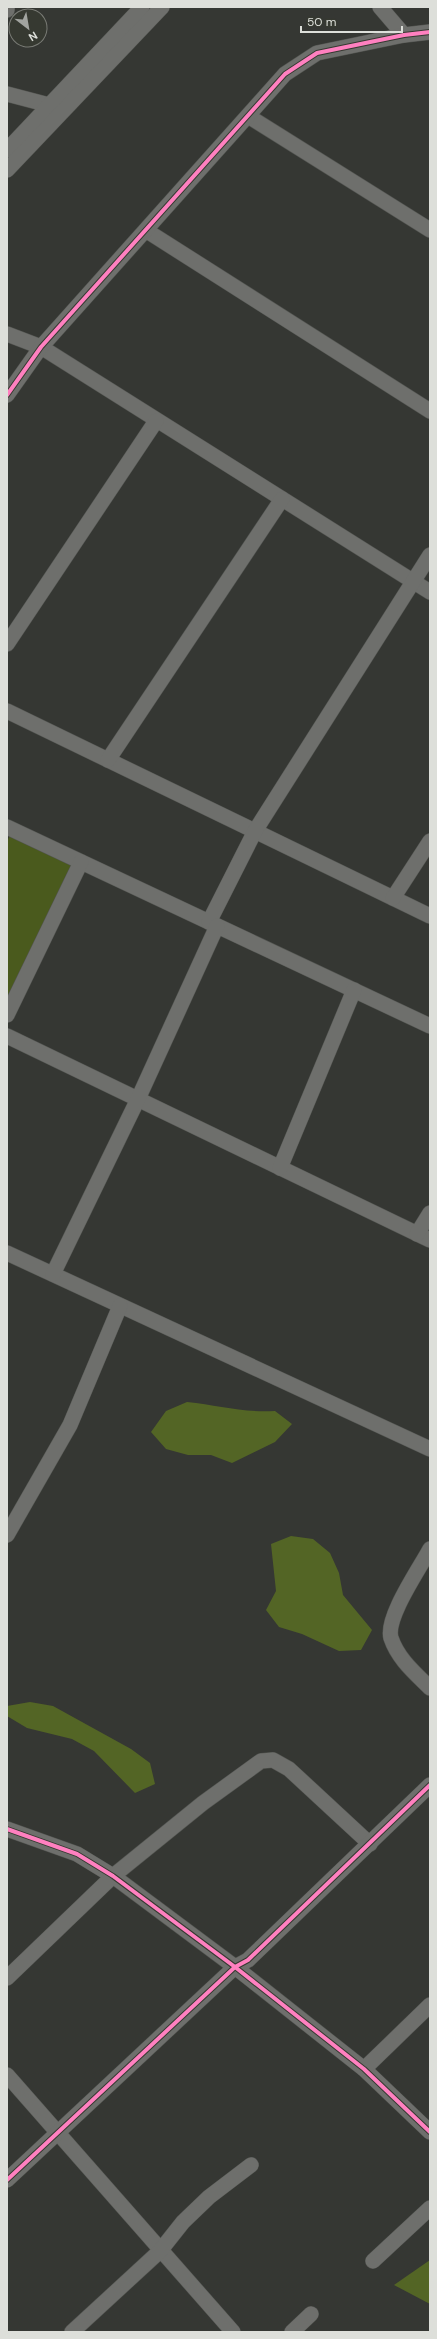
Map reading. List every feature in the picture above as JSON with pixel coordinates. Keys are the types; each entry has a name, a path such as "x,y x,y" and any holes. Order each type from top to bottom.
{"street":[{"path":"7,150 142,7"},
{"path":"7,170 162,7"},
{"path":"380,7 404,35"},
{"path":"7,396 41,347 147,231 285,74 317,53 404,35 430,32"},
{"path":"7,94 49,104"},
{"path":"248,116 430,230"},
{"path":"147,231 430,411"},
{"path":"7,334 41,347 156,421 430,592"},
{"path":"7,644 156,421"},
{"path":"108,760 282,499"},
{"path":"53,1274 138,1099 213,924 255,831 430,555"},
{"path":"7,711 430,916"},
{"path":"7,827 430,1026"},
{"path":"393,898 430,841"},
{"path":"7,1015 81,862"},
{"path":"280,1168 354,990"},
{"path":"7,1036 423,1237 430,1213"},
{"path":"7,1253 430,1450"},
{"path":"7,1535 70,1425 120,1306"},
{"path":"430,1549 392,1620 391,1636 403,1661 430,1688"},
{"path":"7,1978 113,1876 203,1804 261,1761 273,1760 289,1769 370,1844"},
{"path":"7,2180 235,1967 248,1960 430,1785"},
{"path":"7,1829 77,1854 113,1876 235,1967 364,2069 430,2132"},
{"path":"364,2069 430,2005"},
{"path":"7,2075 57,2134 232,2332"},
{"path":"72,2332 160,2251 183,2222 209,2197 251,2165"},
{"path":"373,2261 430,2208"},
{"path":"292,2332 311,2314"}],"green space":[{"path":"10,835 72,866 7,1001 7,842"},
{"path":"187,1402 241,1410 275,1411 292,1424 275,1442 232,1463 211,1455 188,1455 166,1449 151,1432 166,1411"},
{"path":"291,1536 313,1539 330,1553 339,1573 343,1595 372,1630 361,1650 339,1651 302,1634 279,1627 266,1610 276,1591 271,1544"},
{"path":"30,1702 53,1706 131,1749 150,1763 155,1784 135,1793 94,1751 72,1739 27,1728 7,1716 7,1706"},
{"path":"430,2260 430,2304 394,2285"}],"cycle path":[{"path":"7,395 41,347 285,74 317,53 404,35 430,32"},
{"path":"7,2180 235,1967 248,1960 430,1785"},
{"path":"7,1829 77,1854 113,1876 235,1967 364,2069 430,2132"}]}
